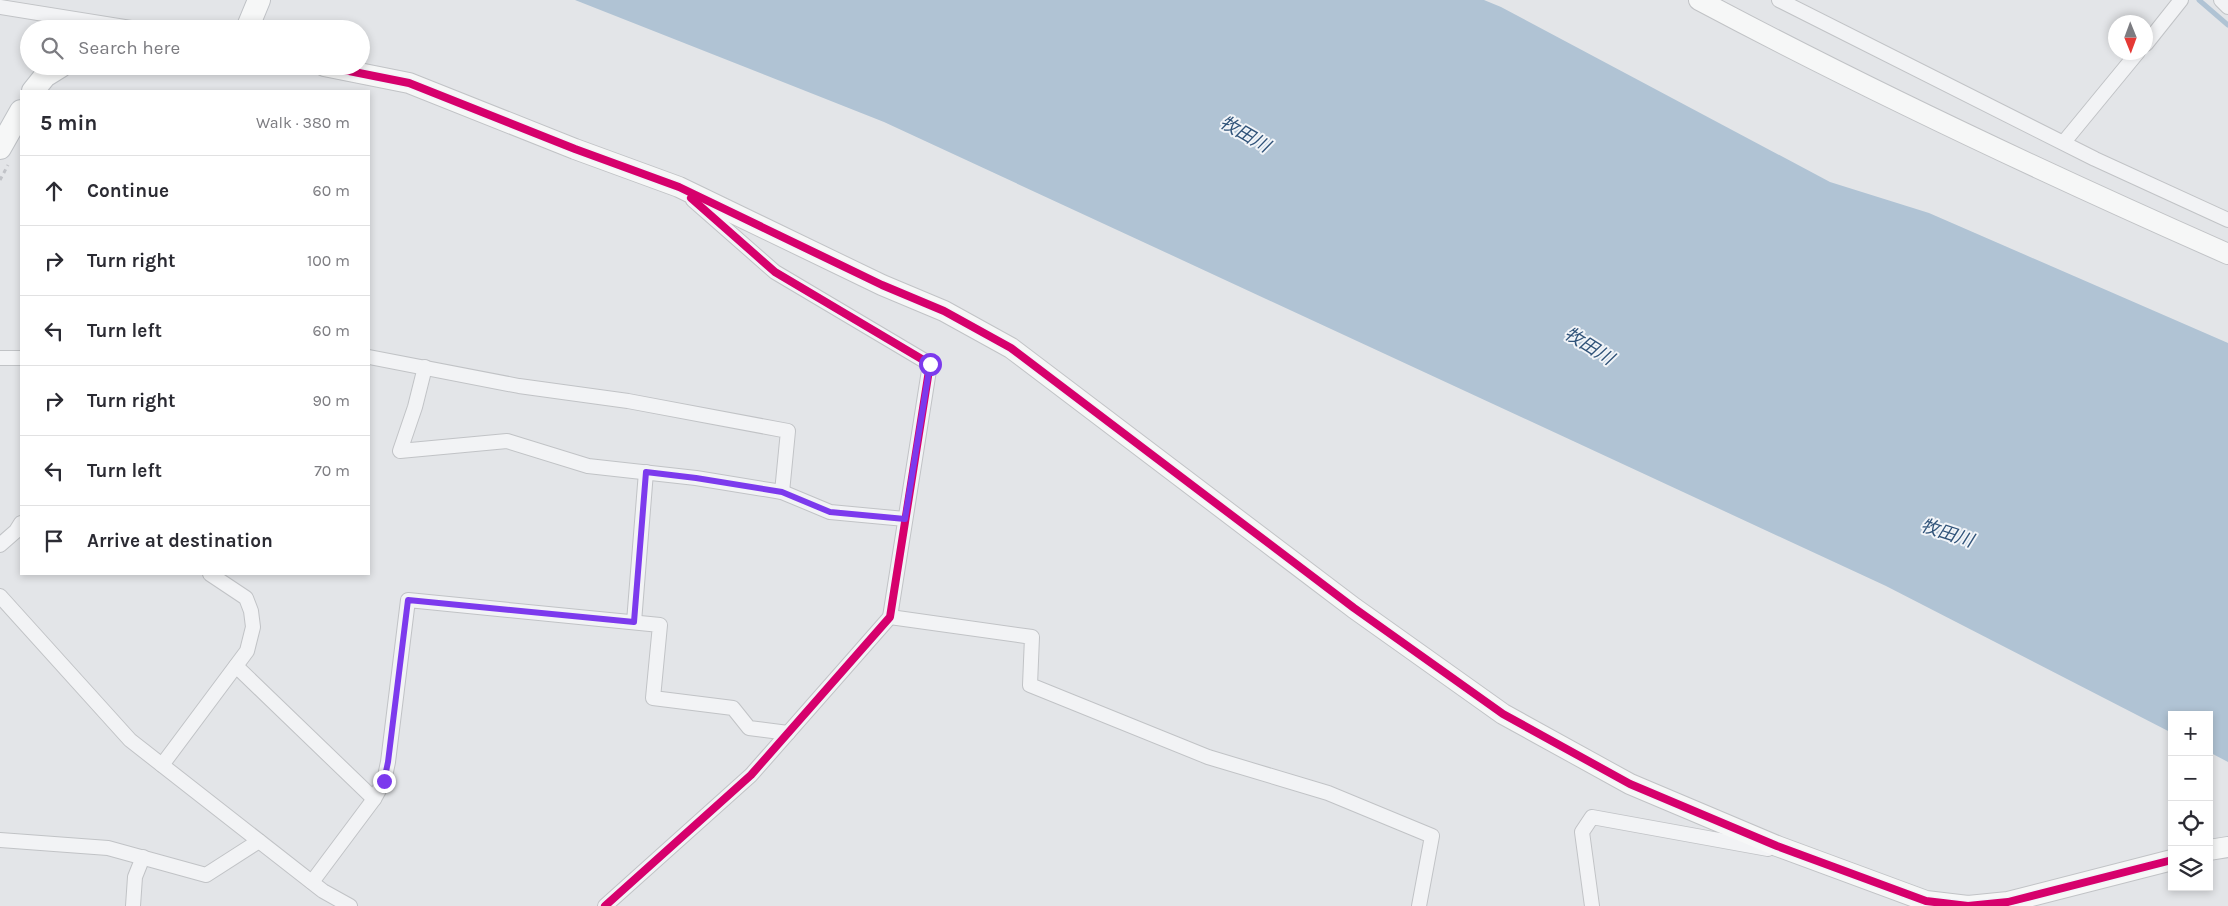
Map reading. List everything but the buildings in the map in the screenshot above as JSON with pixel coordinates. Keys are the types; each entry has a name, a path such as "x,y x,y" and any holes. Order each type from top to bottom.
{"main road":[{"path":"251,20 260,0"},
{"path":"34,90 45,76 49,75"},
{"path":"0,148 20,113"}],"street":[{"path":"1699,0 1854,81 1968,136 2228,254"},
{"path":"1779,0 2095,159 2228,220"},
{"path":"2153,35 2181,0"},
{"path":"2221,0 2228,7"},
{"path":"0,7 81,20"},
{"path":"2064,142 2131,60"},
{"path":"369,75 409,83 575,149 679,187 882,285 944,312 1011,348 1354,608 1503,714 1630,784 1776,846 1926,901 1968,906 2008,902 2168,861"},
{"path":"605,906 751,775 890,616 930,364 775,272 679,187"},
{"path":"370,357 518,386 628,401 788,431 782,492"},
{"path":"0,358 20,358"},
{"path":"425,368 415,407 400,451 507,441 588,466 696,478 782,492 830,512 905,519"},
{"path":"634,622 646,472"},
{"path":"0,545 20,524"},
{"path":"162,765 247,651 253,627 252,611 246,598 212,575"},
{"path":"0,596 130,740 312,882 350,906"},
{"path":"312,882 374,799 384,781 408,600 660,625 653,698 733,708 750,728 788,733"},
{"path":"890,616 1032,637 1030,685 1208,757 1328,793 1432,836 1419,906"},
{"path":"236,666 374,799"},
{"path":"1592,906 1582,832 1592,817 1769,849 1776,846"},
{"path":"0,840 108,848 206,875 259,841"},
{"path":"2213,849 2228,847"},
{"path":"132,906 135,877 143,857"}],"water":[{"name":"牧田川","path":"575,0 1484,0 1501,7 1830,182 1929,213 2228,343 2228,762 2213,754 2213,711 2168,711 2168,731 1886,586 884,122"}],"waterway":[{"path":"2199,0 2228,25"}],"cycle path":[{"path":"369,75 409,83 575,149 679,187 882,285 944,311 1011,348 1354,608 1503,714 1630,784 1777,846 1926,901 1968,906 2008,902 2168,861"},
{"path":"605,906 751,775 890,617 930,364 775,272 691,198"}],"route":[{"path":"384,781 408,600 634,622 646,472 782,492 830,512 905,519 930,364"}]}
